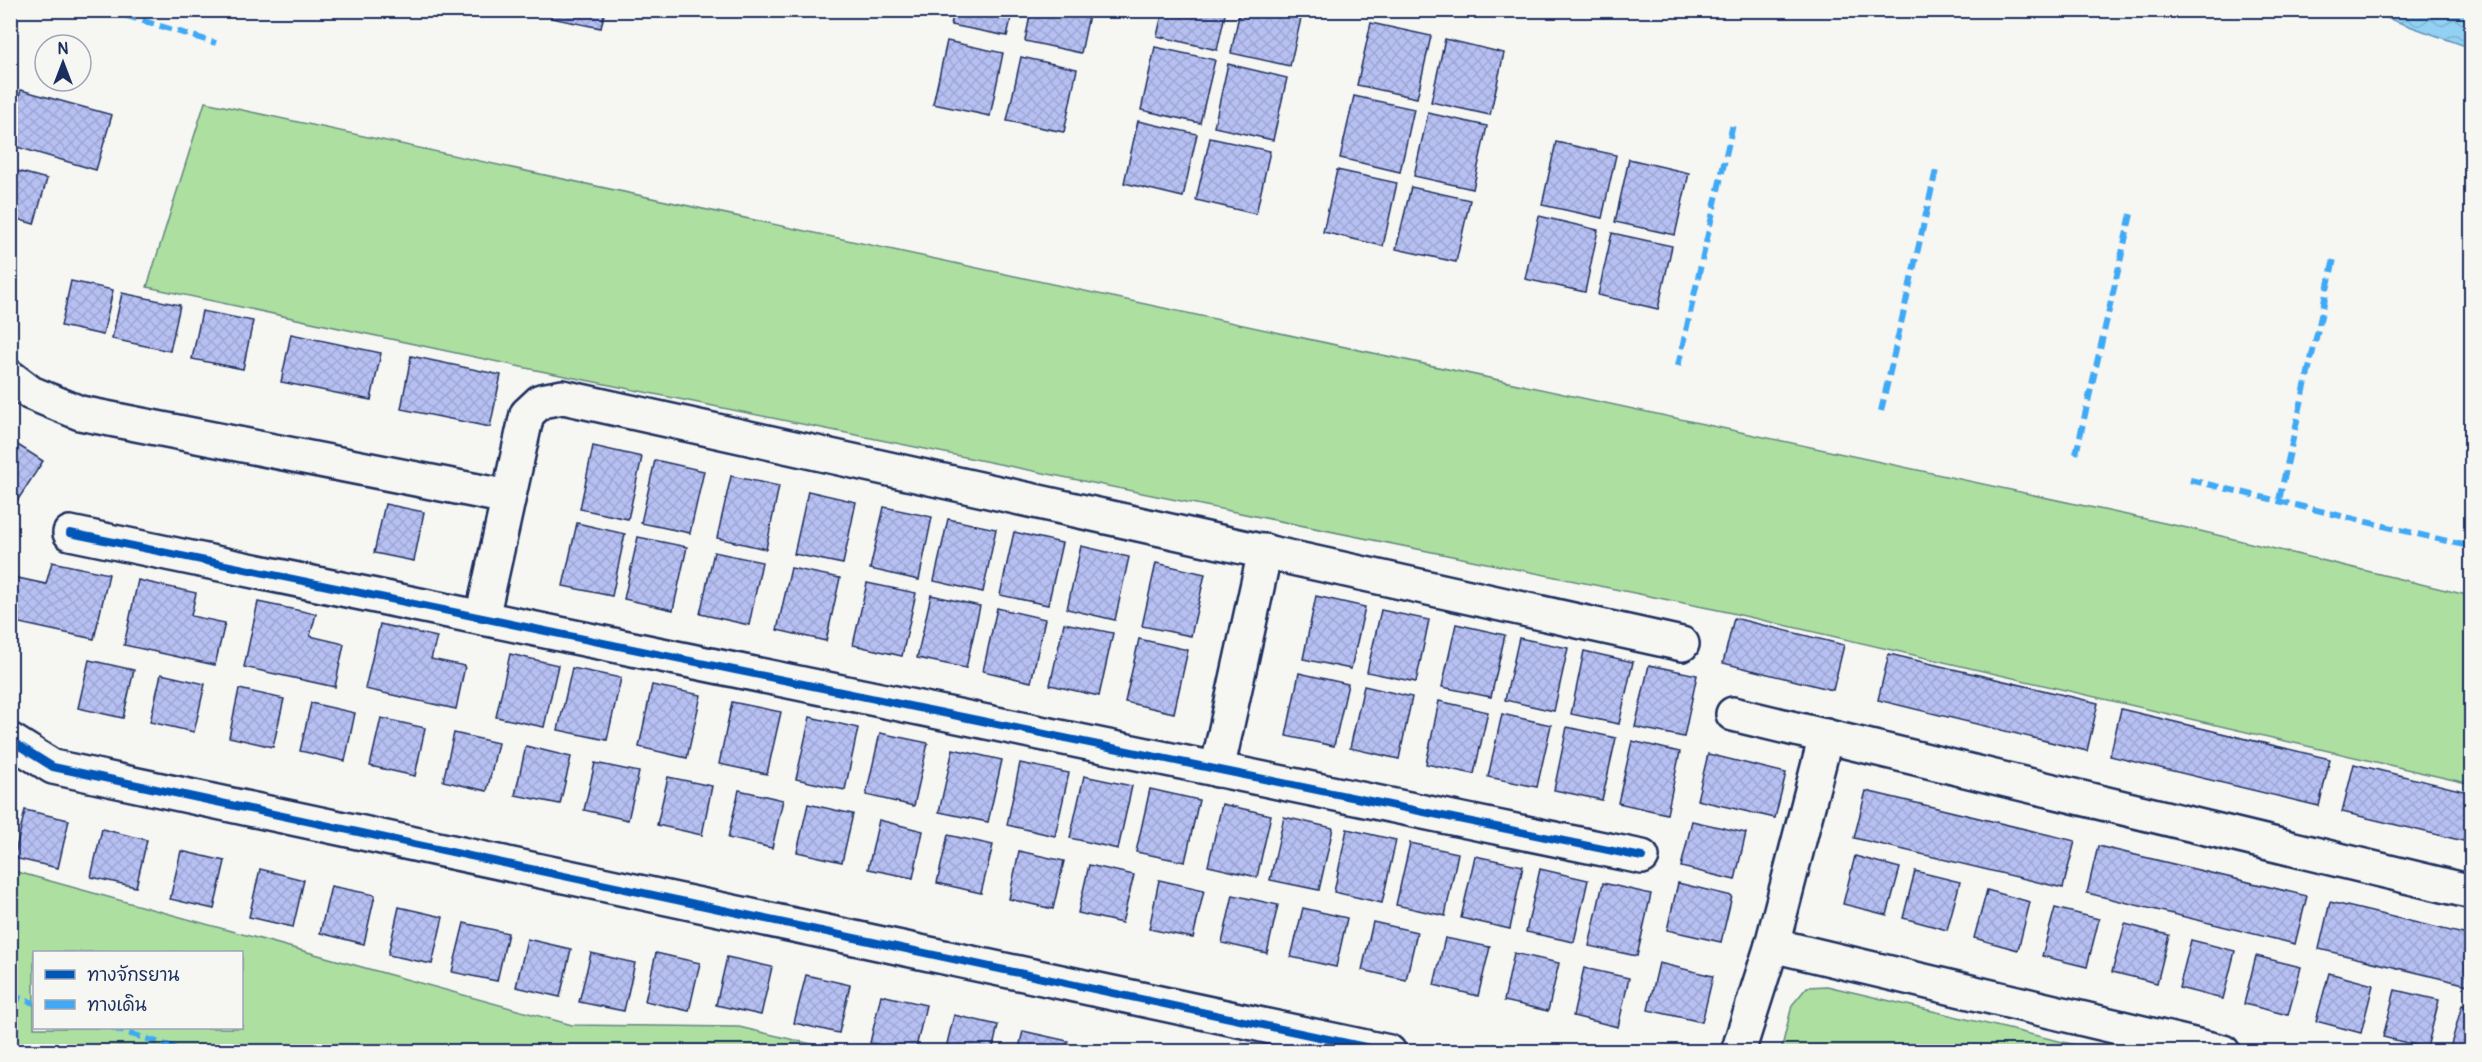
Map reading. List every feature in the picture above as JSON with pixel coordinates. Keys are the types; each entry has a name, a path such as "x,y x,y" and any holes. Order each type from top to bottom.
{"street":[{"path":"10,377 31,393 80,413 508,497"},
{"path":"482,618 527,414 541,401 562,397 1682,644"},
{"path":"70,533 1642,857"},
{"path":"1217,770 1265,551"},
{"path":"1732,714 2472,892"},
{"path":"1738,1052 1772,945 1826,736"},
{"path":"10,740 53,767 1389,1052"},
{"path":"1772,945 2223,1052"}],"green space":[{"path":"205,102 2192,529 2471,596 2471,784 1723,611 526,368 147,287"},
{"path":"10,870 572,1025 739,1027 841,1051 11,1051"},
{"path":"1827,986 2101,1051 1781,1051 1792,1005 1807,987"}],"water":[{"path":"2367,11 2471,11 2471,48"}],"building":[{"path":"553,10 605,10 601,28 551,18"},
{"path":"954,10 1013,10 1007,36 951,25"},
{"path":"1031,10 1090,10 1081,53 1025,41"},
{"path":"1163,10 1226,10 1217,50 1157,36"},
{"path":"1240,10 1303,10 1290,66 1231,53"},
{"path":"1371,23 1431,36 1417,98 1357,85"},
{"path":"1445,39 1504,53 1490,115 1431,102"},
{"path":"947,41 1003,53 990,116 933,104"},
{"path":"1155,47 1215,60 1200,123 1141,110"},
{"path":"1021,57 1077,69 1064,132 1007,121"},
{"path":"1228,64 1287,78 1273,140 1214,127"},
{"path":"21,90 112,115 96,170 10,145 10,128"},
{"path":"1354,96 1414,109 1400,172 1340,158"},
{"path":"1428,113 1487,126 1473,189 1414,176"},
{"path":"1138,121 1197,134 1183,197 1124,183"},
{"path":"1210,138 1270,151 1256,214 1196,200"},
{"path":"1556,142 1616,155 1602,218 1542,205"},
{"path":"1629,159 1689,173 1675,235 1615,222"},
{"path":"10,169 47,179 34,224 10,217"},
{"path":"1337,170 1397,183 1383,246 1323,232"},
{"path":"1411,187 1470,200 1456,262 1396,249"},
{"path":"1539,216 1598,230 1585,292 1525,279"},
{"path":"1612,233 1672,246 1658,309 1598,295"},
{"path":"71,281 113,290 103,335 61,326"},
{"path":"122,293 180,305 170,351 112,339"},
{"path":"202,311 253,321 243,369 192,359"},
{"path":"291,334 381,353 371,400 281,382"},
{"path":"411,356 501,375 490,427 401,409"},
{"path":"10,440 43,461 10,512"},
{"path":"593,446 642,457 628,519 580,509"},
{"path":"655,460 704,471 690,533 641,523"},
{"path":"731,476 779,486 766,549 717,538"},
{"path":"808,491 856,502 843,564 794,554"},
{"path":"385,504 424,512 414,561 374,553"},
{"path":"884,507 932,517 919,580 870,569"},
{"path":"948,519 996,529 983,592 934,581"},
{"path":"577,523 625,534 612,596 563,586"},
{"path":"1014,532 1062,543 1048,605 1000,595"},
{"path":"638,537 687,547 673,610 624,599"},
{"path":"1081,546 1129,557 1115,620 1067,609"},
{"path":"714,552 762,562 749,625 700,614"},
{"path":"52,562 109,574 94,639 10,621 13,577 46,584"},
{"path":"1156,563 1205,574 1191,636 1142,626"},
{"path":"791,568 840,578 826,641 777,630"},
{"path":"138,580 196,593 191,616 225,623 215,665 124,645"},
{"path":"867,583 916,593 902,656 853,645"},
{"path":"931,595 980,606 966,668 917,658"},
{"path":"1316,596 1365,607 1351,669 1303,659"},
{"path":"258,602 316,614 310,636 344,644 335,687 244,667"},
{"path":"997,608 1045,619 1031,682 983,671"},
{"path":"1381,610 1429,620 1416,682 1367,672"},
{"path":"1734,618 1844,645 1833,690 1723,663"},
{"path":"1064,623 1113,633 1099,696 1050,685"},
{"path":"380,624 437,637 431,659 465,666 456,709 365,689"},
{"path":"1456,624 1505,635 1491,697 1442,687"},
{"path":"1519,638 1568,648 1554,711 1505,700"},
{"path":"1139,639 1188,650 1174,713 1125,702"},
{"path":"1584,651 1633,662 1619,724 1571,714"},
{"path":"510,654 558,665 544,727 496,717"},
{"path":"1889,654 2098,703 2087,751 1878,700"},
{"path":"89,660 134,670 123,718 78,708"},
{"path":"1649,665 1697,675 1684,737 1635,727"},
{"path":"572,668 621,678 607,740 558,730"},
{"path":"1299,673 1348,684 1334,746 1286,736"},
{"path":"161,674 205,684 194,732 150,722"},
{"path":"652,685 701,695 687,758 639,747"},
{"path":"1364,686 1412,697 1399,759 1350,748"},
{"path":"239,689 284,699 273,747 229,737"},
{"path":"1439,701 1488,712 1474,774 1426,764"},
{"path":"732,702 781,712 767,774 719,764"},
{"path":"311,703 355,713 345,761 300,751"},
{"path":"2121,709 2330,759 2319,806 2110,756"},
{"path":"1502,714 1551,725 1537,787 1488,777"},
{"path":"810,717 858,728 845,790 796,779"},
{"path":"381,718 425,728 415,776 370,766"},
{"path":"1567,727 1616,738 1602,800 1554,790"},
{"path":"454,733 498,743 487,791 443,781"},
{"path":"880,733 928,743 914,806 866,795"},
{"path":"1632,741 1680,752 1667,814 1618,803"},
{"path":"526,746 571,757 560,804 515,795"},
{"path":"953,749 1002,760 988,822 939,812"},
{"path":"1708,754 1786,773 1775,818 1697,800"},
{"path":"595,763 639,772 628,820 584,810"},
{"path":"1020,763 1069,773 1055,836 1007,825"},
{"path":"2354,764 2472,793 2472,843 2342,812"},
{"path":"1084,776 1132,786 1118,849 1070,838"},
{"path":"668,777 712,786 702,835 657,825"},
{"path":"1150,789 1199,800 1185,862 1136,852"},
{"path":"739,790 783,800 772,848 728,838"},
{"path":"1866,791 2075,841 2063,888 1854,838"},
{"path":"808,804 853,814 842,862 797,852"},
{"path":"1222,804 1271,815 1257,877 1208,866"},
{"path":"25,810 69,820 58,868 14,858"},
{"path":"1284,817 1333,828 1319,890 1270,880"},
{"path":"879,820 923,831 913,878 868,869"},
{"path":"1692,821 1746,833 1735,880 1681,867"},
{"path":"102,829 147,840 136,887 91,877"},
{"path":"1347,829 1396,840 1382,903 1334,892"},
{"path":"948,835 993,845 981,893 937,883"},
{"path":"1410,843 1458,853 1445,916 1396,905"},
{"path":"2098,846 2307,896 2295,944 2087,893"},
{"path":"181,851 225,861 214,909 170,899"},
{"path":"1019,851 1064,861 1053,909 1009,899"},
{"path":"1475,856 1523,866 1510,929 1461,918"},
{"path":"1855,856 1900,868 1887,915 1843,904"},
{"path":"1089,865 1134,875 1122,923 1078,913"},
{"path":"260,869 304,880 293,927 249,917"},
{"path":"1540,869 1588,880 1574,942 1526,932"},
{"path":"1915,871 1960,882 1947,930 1903,918"},
{"path":"1159,880 1204,890 1193,938 1149,929"},
{"path":"1603,883 1651,894 1637,956 1589,946"},
{"path":"1678,883 1732,896 1721,942 1667,930"},
{"path":"331,886 375,895 364,944 320,933"},
{"path":"1987,890 2030,902 2018,950 1974,938"},
{"path":"1233,895 1278,905 1267,953 1222,943"},
{"path":"2330,902 2472,936 2472,986 2319,949"},
{"path":"399,907 443,917 432,964 388,955"},
{"path":"1303,908 1347,918 1336,967 1291,957"},
{"path":"2055,908 2099,919 2087,967 2042,956"},
{"path":"1373,922 1417,932 1406,980 1362,970"},
{"path":"464,923 508,933 497,981 452,972"},
{"path":"2125,924 2169,935 2157,983 2112,972"},
{"path":"1445,938 1490,947 1478,996 1434,985"},
{"path":"527,939 571,949 560,997 516,987"},
{"path":"2191,940 2235,951 2223,999 2179,988"},
{"path":"591,953 635,963 624,1011 579,1002"},
{"path":"656,953 700,963 689,1011 645,1001"},
{"path":"1514,953 1559,963 1548,1011 1504,1001"},
{"path":"2256,956 2301,967 2288,1015 2244,1004"},
{"path":"727,957 772,967 761,1015 716,1005"},
{"path":"1659,963 1713,976 1702,1022 1648,1010"},
{"path":"1584,968 1629,978 1618,1027 1573,1016"},
{"path":"2329,973 2373,985 2361,1033 2316,1021"},
{"path":"806,975 850,985 839,1033 794,1023"},
{"path":"2395,990 2439,1000 2427,1048 2383,1037"},
{"path":"881,995 926,1005 915,1052 870,1043"},
{"path":"2462,1005 2472,1007 2472,1052 2449,1052"},
{"path":"954,1015 998,1025 992,1052 945,1052"},
{"path":"1023,1031 1068,1041 1065,1052 1018,1052"}],"marked path":[{"path":"108,10 216,43"},
{"path":"1678,366 1733,124"},
{"path":"1881,411 1936,170"},
{"path":"2076,454 2131,214"},
{"path":"2279,500 2334,259"},
{"path":"2190,480 2472,547"},
{"path":"10,995 33,1003"},
{"path":"115,1029 189,1052"}],"cycle path":[{"path":"70,533 1642,857"},
{"path":"10,740 53,767 1389,1052"}]}
